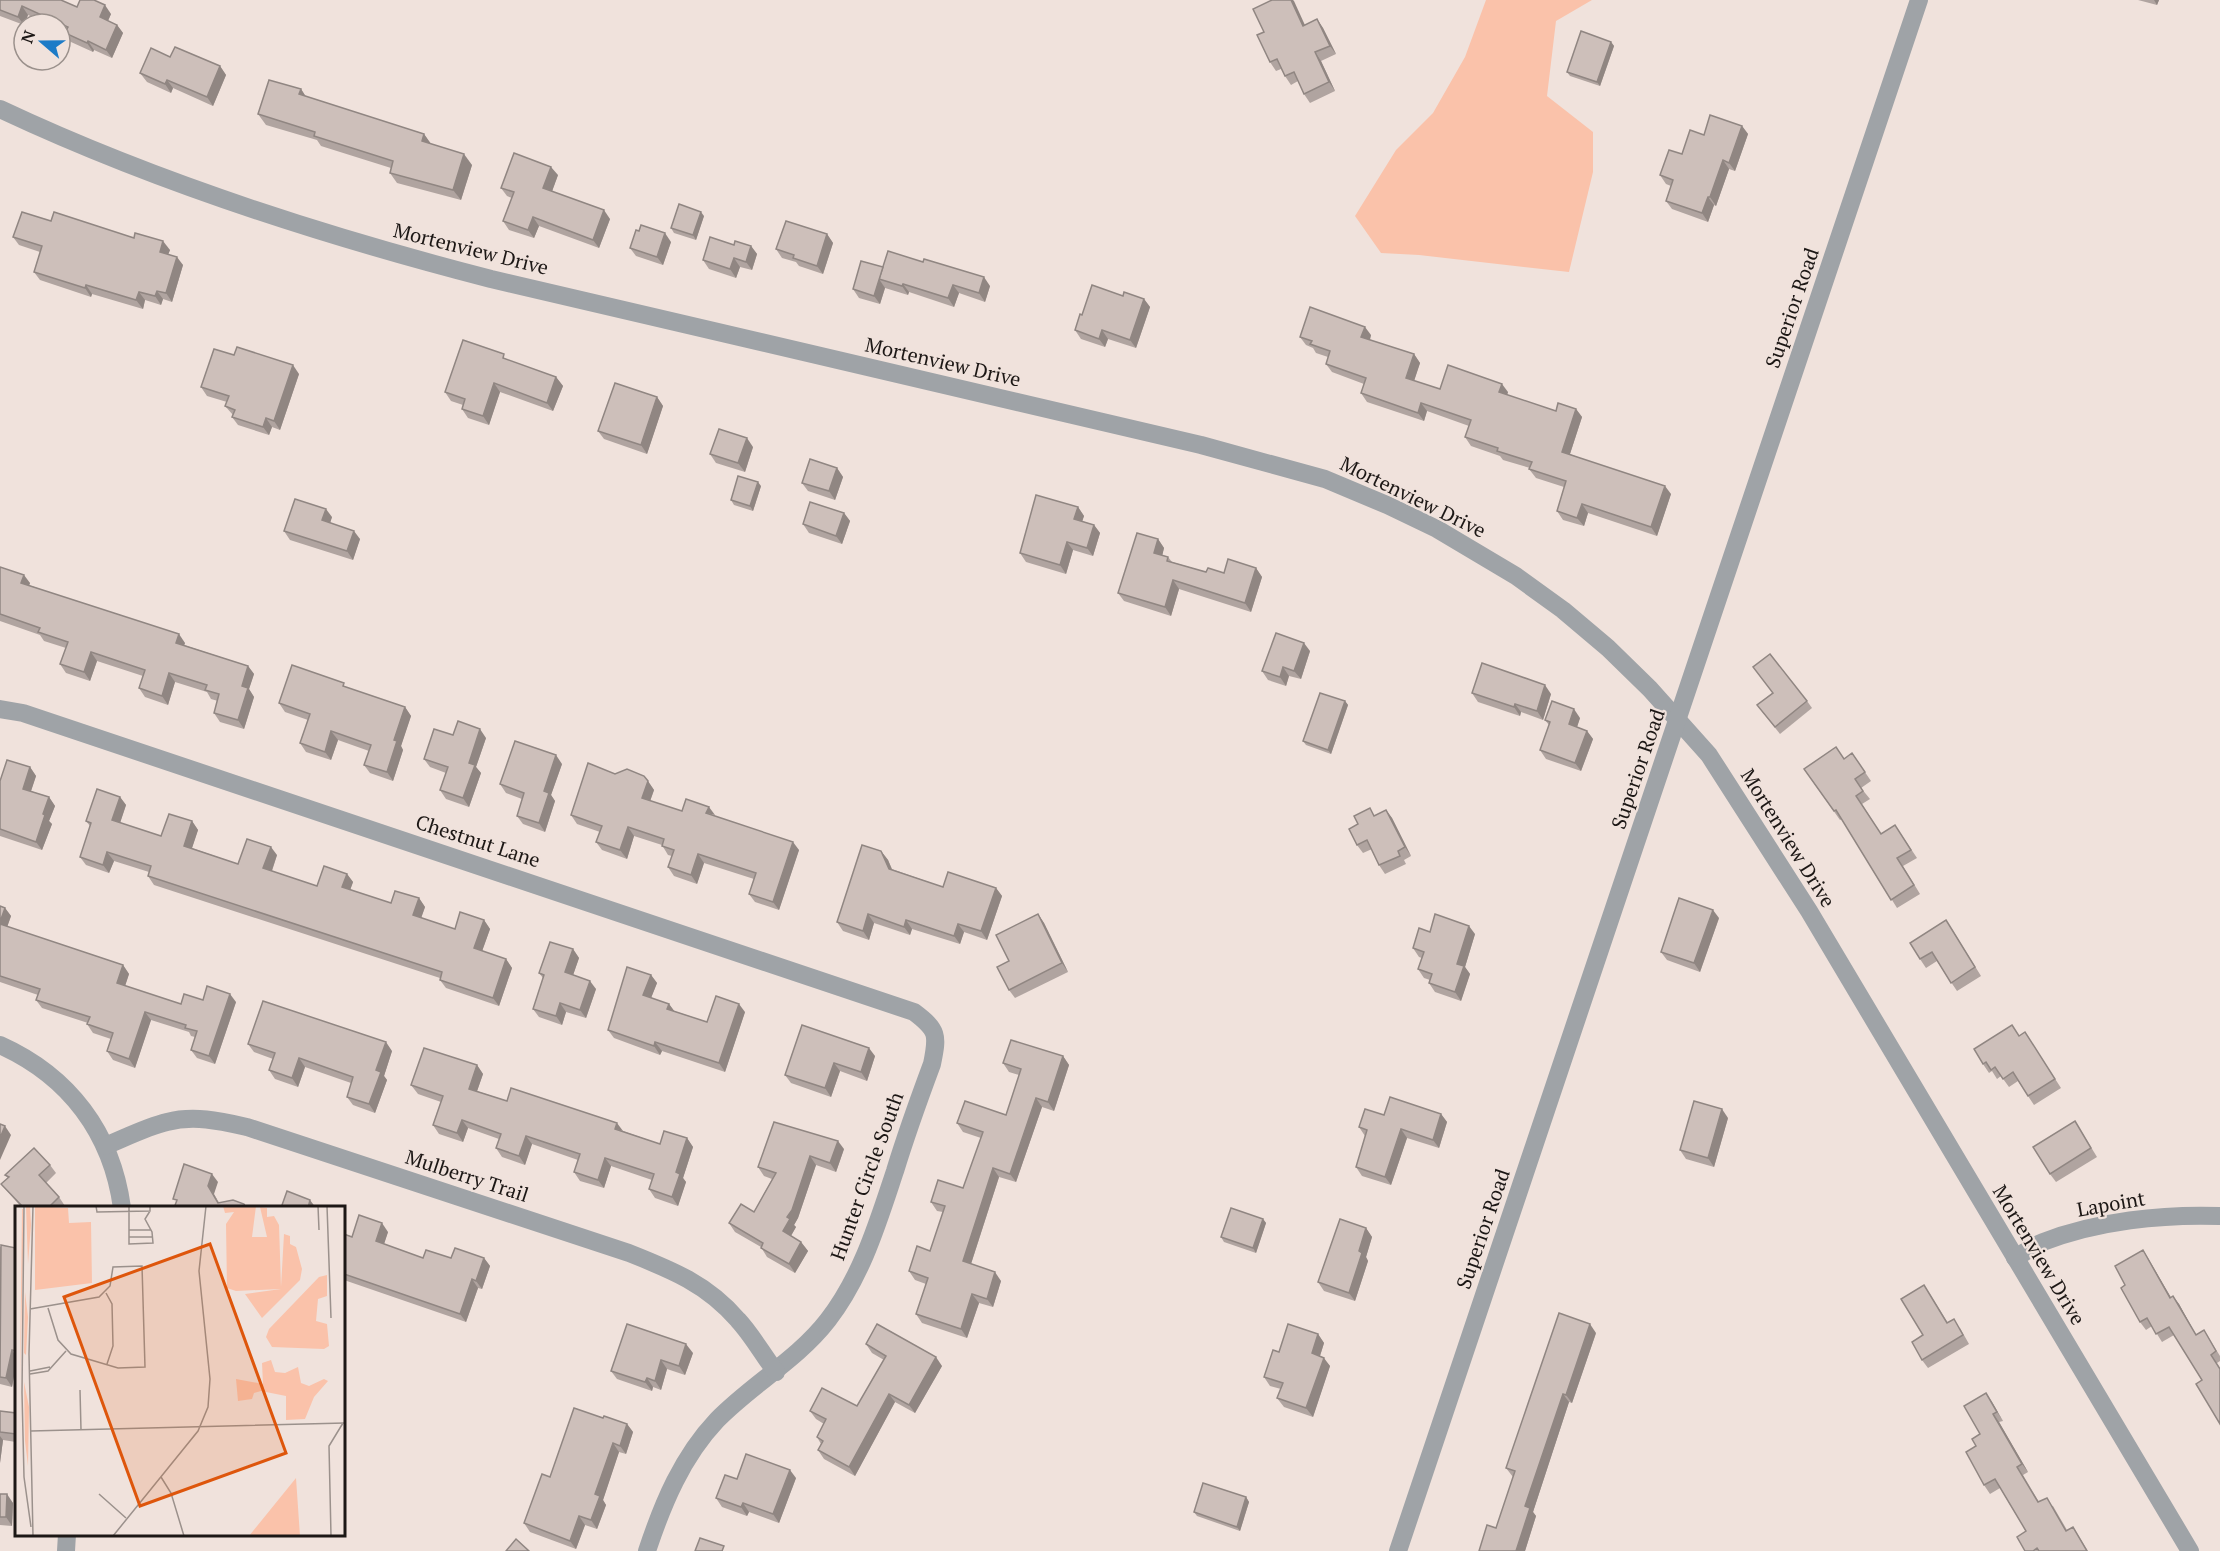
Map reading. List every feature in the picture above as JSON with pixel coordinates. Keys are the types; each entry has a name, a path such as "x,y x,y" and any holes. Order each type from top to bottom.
{"street":[{"name":"Superior Road","path":"1398,1551 1919,0"},
{"name":"Mortenview Drive","path":"0,109 116,159 215,197 305,227 411,258 1201,445 1325,479 1427,524 1479,552 1516,576 1563,610 1608,648 1650,689 1709,755 1809,911 2190,1551"},
{"name":"Chestnut Lane","path":"0,709 45,721 914,1012 935,1030"},
{"name":"Hunter Circle South","path":"647,1551 672,1486 704,1436 732,1407 807,1344 829,1319 861,1264 873,1236 932,1064 937,1041 935,1030"},
{"path":"0,1045 23,1055 59,1081 77,1101 105,1146 119,1186 122,1206"},
{"name":"Mulberry Trail","path":"105,1146 166,1122 204,1118 228,1122 619,1250 684,1275 708,1292 738,1320 776,1371"},
{"name":"Lapoint","path":"2015,1258 2043,1243 2094,1228 2138,1220 2195,1215 2220,1216"},
{"path":"66,1551 67,1536"}],"shaded area":[{"path":"1486,0 1592,0 1556,21 1547,96 1593,132 1593,172 1569,272 1419,255 1381,253 1355,216 1396,150 1433,113 1465,57"}],"building":[{"path":"0,0 61,0 77,7 80,0 94,0 105,5 100,17 117,25 106,50 72,36 72,12 35,12 22,6 20,12 12,12 12,15 0,10"},
{"path":"1272,0 1291,0 1303,26 1317,19 1330,46 1315,52 1329,82 1304,94 1294,72 1285,76 1277,59 1270,62 1257,35 1264,32 1253,9"},
{"path":"1581,31 1611,42 1597,82 1567,72"},
{"path":"175,47 220,66 207,97 167,80 165,84 140,73 151,48 170,57"},
{"path":"269,80 301,89 299,94 424,134 422,141 464,154 453,190 390,173 393,161 314,136 315,132 258,114"},
{"path":"1710,115 1742,126 1729,163 1723,160 1702,213 1666,201 1673,180 1660,175 1669,150 1682,154 1690,130 1704,135"},
{"path":"514,153 551,167 543,188 604,210 593,240 533,217 528,230 503,221 514,192 501,188"},
{"path":"679,204 701,212 693,235 671,228"},
{"path":"22,212 51,221 54,212 134,238 135,233 163,241 160,252 177,257 166,293 157,291 155,296 139,292 136,300 86,285 85,288 34,272 42,246 13,237"},
{"path":"786,221 827,234 817,266 793,258 794,255 776,249"},
{"path":"641,225 665,233 657,257 630,248 636,230 639,231"},
{"path":"710,237 734,245 735,241 751,246 746,262 734,258 730,269 703,260"},
{"path":"888,251 984,277 979,293 953,285 948,298 879,279"},
{"path":"861,261 883,267 874,296 853,289"},
{"path":"1092,285 1123,296 1124,292 1144,299 1130,340 1102,330 1099,339 1075,330"},
{"path":"1310,307 1365,327 1361,337 1414,354 1406,378 1440,389 1448,365 1502,384 1499,392 1556,411 1558,403 1576,409 1562,452 1665,486 1651,527 1582,504 1577,518 1557,511 1566,481 1529,469 1532,462 1497,451 1498,448 1465,437 1471,420 1421,403 1418,413 1361,393 1366,378 1326,364 1330,351 1310,344 1312,341 1300,337"},
{"path":"463,340 504,354 503,358 556,377 547,403 494,383 483,416 462,409 465,399 445,392"},
{"path":"237,347 293,365 274,421 266,418 263,427 232,417 235,410 225,406 229,396 201,387 214,349 234,355"},
{"path":"615,383 657,397 641,445 598,431"},
{"path":"719,429 747,438 738,463 710,454"},
{"path":"810,459 837,468 829,491 802,483"},
{"path":"738,476 758,482 750,506 731,500"},
{"path":"1036,495 1078,507 1074,519 1094,525 1087,548 1067,542 1060,565 1020,553"},
{"path":"295,499 326,509 322,520 354,531 347,551 284,531"},
{"path":"810,502 844,513 836,536 803,524"},
{"path":"1137,533 1158,539 1154,553 1168,557 1167,561 1206,572 1208,568 1224,573 1228,559 1256,568 1245,603 1173,580 1165,607 1118,593"},
{"path":"0,567 24,575 21,583 179,634 176,643 248,666 242,686 248,688 238,720 214,713 219,694 205,690 207,685 169,673 162,696 139,688 145,670 91,652 84,672 60,664 68,642 38,632 40,628 0,614"},
{"path":"1276,633 1304,643 1294,671 1283,667 1280,677 1262,671"},
{"path":"1770,654 1807,701 1775,727 1757,705 1773,693 1753,667"},
{"path":"1482,663 1545,685 1537,711 1515,704 1514,707 1472,693"},
{"path":"292,665 344,683 343,686 405,707 387,772 364,765 371,745 331,731 325,752 300,743 310,714 279,703"},
{"path":"1320,693 1345,701 1328,750 1303,741"},
{"path":"1552,701 1574,709 1569,724 1587,731 1575,763 1540,750 1550,722 1545,720"},
{"path":"458,721 480,729 469,763 475,765 463,798 440,790 448,767 424,759 434,729 453,735"},
{"path":"515,741 556,755 544,791 549,793 539,823 517,816 524,793 500,784"},
{"path":"1836,747 1844,759 1852,753 1865,772 1855,779 1863,791 1856,796 1881,834 1895,825 1911,850 1897,858 1914,885 1891,900 1836,810 1834,811 1804,769"},
{"path":"7,760 30,767 23,789 49,797 36,842 0,829 0,781"},
{"path":"588,763 615,774 627,769 644,776 648,781 642,798 682,811 686,799 709,807 706,813 793,842 773,902 749,894 756,873 698,854 691,875 668,867 674,850 662,846 664,839 628,827 620,850 596,842 602,826 571,815"},
{"path":"97,789 120,797 112,820 161,836 169,814 192,821 184,846 238,864 247,839 271,847 263,868 317,886 324,866 347,874 342,887 391,903 395,891 419,898 413,915 455,929 460,912 484,920 474,948 506,959 493,998 440,980 442,972 148,876 151,866 107,852 103,865 80,857 91,823 86,821"},
{"path":"1370,808 1374,816 1386,810 1405,847 1398,851 1400,856 1379,865 1367,840 1357,845 1349,829 1358,824 1354,816"},
{"path":"862,845 881,851 889,869 943,887 948,872 996,888 981,931 958,924 954,936 906,920 904,927 868,914 863,931 837,922"},
{"path":"1679,898 1713,910 1694,963 1661,952"},
{"path":"0,906 5,908 0,922"},
{"path":"1038,914 1062,963 1009,990 997,967 1009,961 996,935"},
{"path":"1435,914 1469,926 1457,964 1464,966 1455,992 1429,983 1432,974 1418,969 1424,952 1413,948 1419,928 1430,932"},
{"path":"1946,920 1975,967 1951,983 1932,952 1920,959 1910,943"},
{"path":"0,924 123,965 117,983 181,1004 184,994 203,1000 207,986 230,994 209,1056 191,1050 197,1031 185,1028 186,1025 145,1012 129,1059 107,1051 113,1033 87,1024 90,1017 36,1000 40,989 0,976"},
{"path":"550,942 573,949 565,972 590,981 580,1010 560,1003 556,1016 533,1009 544,975 539,973"},
{"path":"627,967 651,975 643,995 669,1004 667,1009 707,1022 716,996 739,1004 719,1063 655,1042 654,1046 608,1030"},
{"path":"263,1001 386,1042 376,1070 381,1072 369,1104 347,1097 353,1077 299,1058 292,1078 269,1070 275,1053 248,1044"},
{"path":"802,1025 869,1048 861,1072 834,1063 825,1088 785,1075"},
{"path":"2012,1025 2019,1036 2025,1032 2055,1079 2028,1096 2013,1072 2003,1079 1995,1067 1991,1070 1986,1062 1983,1064 1974,1049"},
{"path":"1011,1040 1063,1056 1048,1102 1036,1098 1010,1174 993,1168 963,1261 995,1272 987,1299 972,1294 961,1329 916,1314 928,1278 909,1271 917,1246 930,1251 945,1206 931,1202 938,1180 963,1188 983,1132 957,1123 965,1101 1006,1115 1021,1069 1003,1063"},
{"path":"424,1048 477,1065 469,1089 507,1101 511,1088 617,1123 615,1129 660,1144 664,1131 687,1138 676,1172 680,1174 672,1197 649,1189 654,1174 605,1158 598,1180 574,1172 580,1154 526,1136 519,1156 496,1148 501,1134 462,1120 457,1133 433,1125 443,1096 411,1085"},
{"path":"1390,1097 1441,1114 1433,1140 1401,1129 1385,1177 1356,1167 1367,1130 1359,1127 1365,1109 1384,1115"},
{"path":"1694,1101 1722,1109 1708,1158 1680,1150"},
{"path":"2075,1121 2091,1148 2050,1174 2033,1147"},
{"path":"774,1122 838,1141 830,1163 810,1156 792,1210 787,1217 790,1219 783,1231 801,1242 789,1264 761,1248 763,1243 729,1223 741,1204 754,1212 776,1173 758,1167"},
{"path":"0,1124 5,1126 0,1138"},
{"path":"34,1148 50,1165 39,1175 59,1197 50,1206 22,1206 1,1184 9,1177 5,1175"},
{"path":"184,1164 212,1174 208,1186 218,1203 233,1200 245,1206 175,1206 177,1200 173,1199"},
{"path":"287,1191 310,1200 308,1206 282,1206"},
{"path":"1231,1208 1263,1219 1253,1248 1221,1237"},
{"path":"359,1215 382,1223 376,1241 423,1258 426,1250 451,1258 455,1248 484,1258 476,1281 472,1279 460,1314 345,1274 345,1234 352,1237"},
{"path":"1340,1219 1366,1228 1359,1251 1362,1253 1349,1293 1318,1282"},
{"path":"1,1245 15,1248 15,1351 12,1350 6,1378 0,1377"},
{"path":"2143,1250 2170,1298 2173,1296 2196,1335 2204,1330 2216,1351 2211,1355 2220,1369 2220,1424 2196,1384 2202,1380 2169,1327 2156,1334 2147,1318 2140,1322 2121,1288 2125,1285 2115,1266"},
{"path":"1924,1285 1947,1323 1954,1319 1963,1335 1922,1360 1912,1342 1923,1335 1901,1299"},
{"path":"1559,1313 1590,1324 1566,1395 1563,1394 1525,1506 1530,1508 1516,1551 1479,1551 1487,1525 1496,1528 1515,1471 1506,1468"},
{"path":"627,1324 686,1344 679,1366 661,1360 655,1381 647,1378 645,1382 611,1371"},
{"path":"877,1324 936,1357 909,1405 889,1394 849,1467 818,1450 823,1441 817,1437 826,1419 810,1411 822,1388 857,1406 886,1356 866,1344"},
{"path":"1288,1324 1318,1334 1312,1353 1324,1358 1306,1408 1277,1398 1283,1383 1264,1377 1273,1350 1279,1352"},
{"path":"1986,1393 1997,1412 1993,1414 2022,1464 2017,1467 2038,1502 2047,1498 2066,1531 2073,1527 2087,1551 2039,1551 2037,1548 2033,1551 2025,1551 2017,1537 2026,1531 1995,1479 1984,1485 1966,1452 1976,1446 1972,1439 1980,1434 1964,1406"},
{"path":"574,1408 627,1424 620,1446 613,1443 595,1494 600,1496 591,1520 579,1516 570,1541 524,1523 542,1474 550,1477"},
{"path":"0,1411 15,1413 15,1434 0,1432"},
{"path":"746,1454 790,1470 773,1514 743,1503 741,1507 716,1498 725,1475 737,1479"},
{"path":"1203,1483 1246,1497 1237,1527 1194,1512"},
{"path":"0,1494 7,1494 6,1517 0,1517"},
{"path":"700,1538 724,1546 722,1551 695,1551"},
{"path":"516,1539 529,1551 506,1551"}]}
